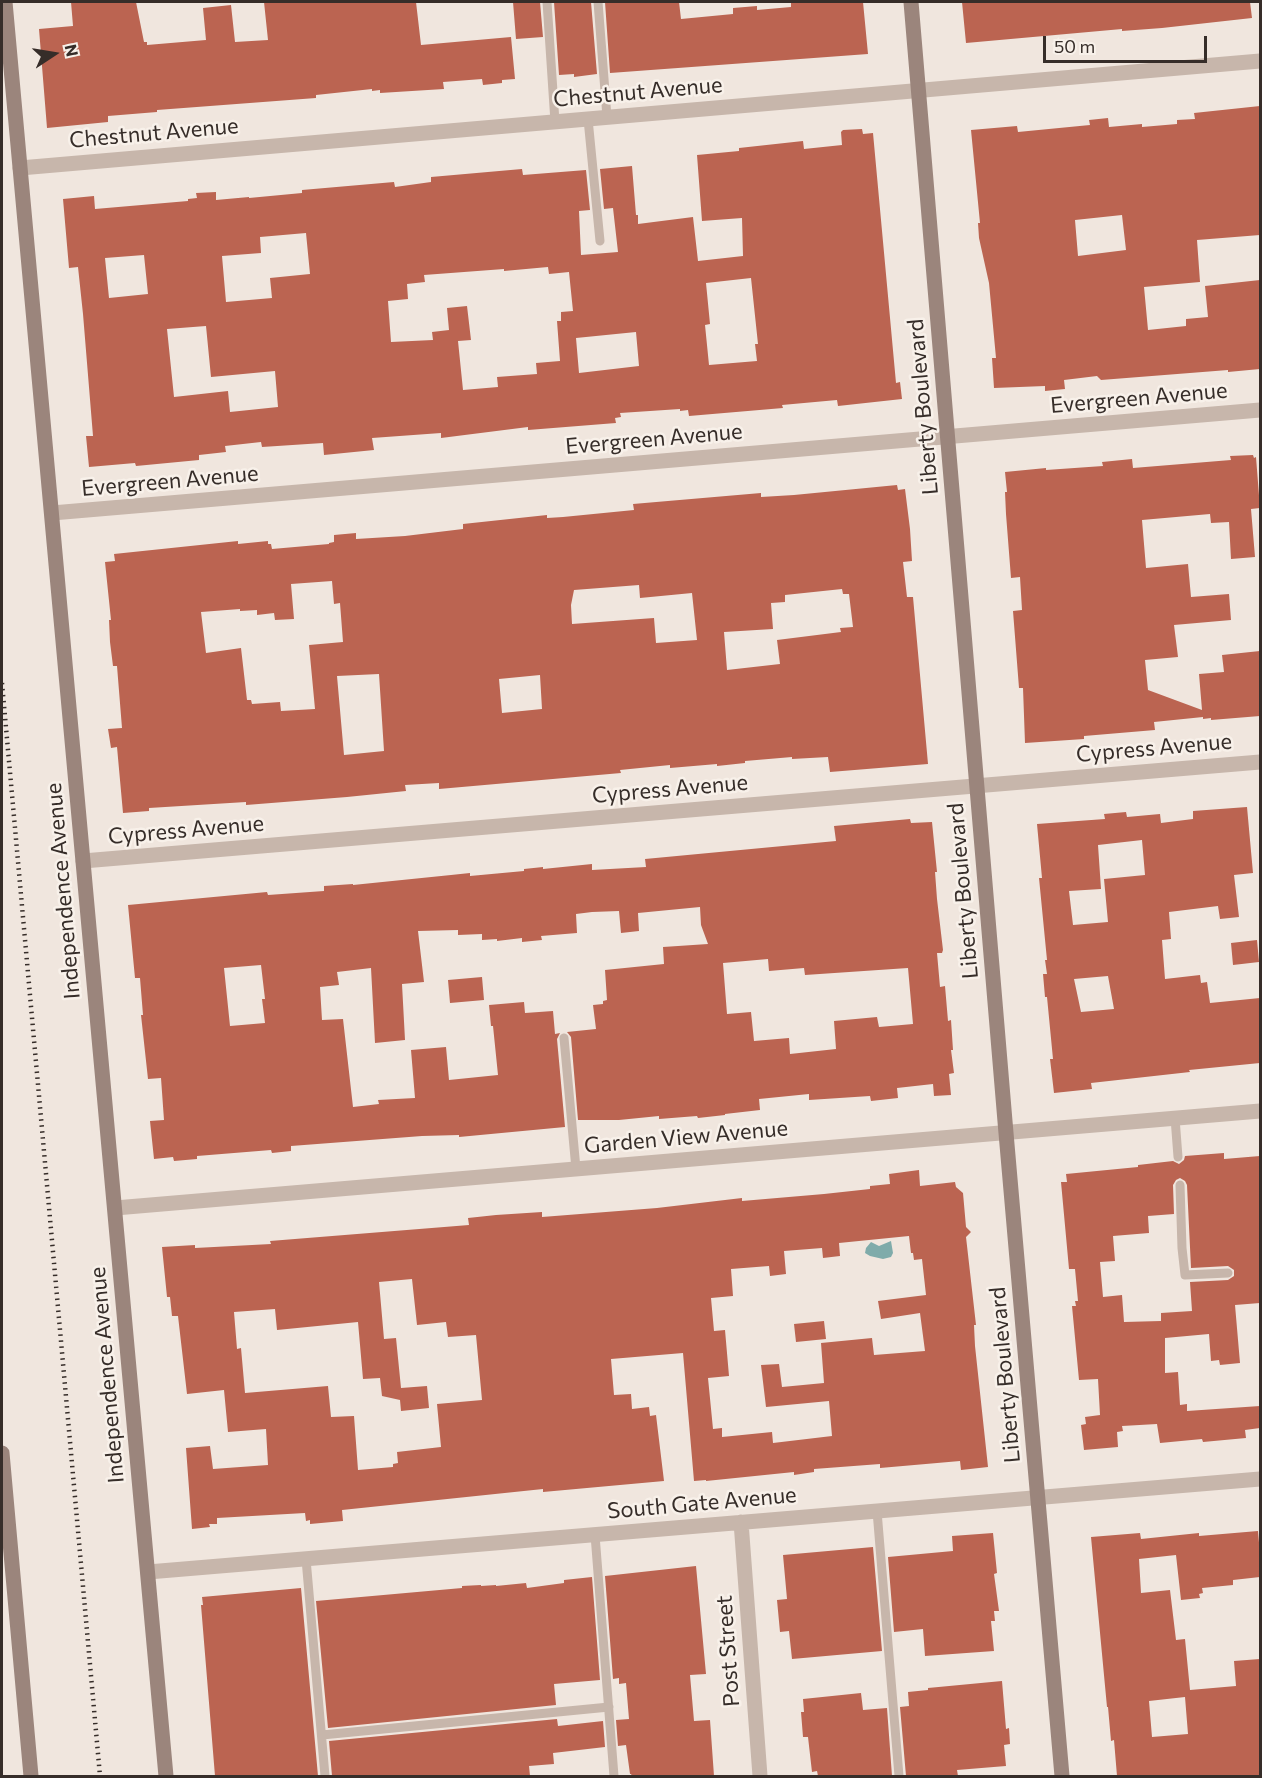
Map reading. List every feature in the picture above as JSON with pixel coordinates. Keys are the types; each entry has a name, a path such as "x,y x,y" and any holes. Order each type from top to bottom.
{"street":[{"name":"Independence Avenue","path":"5,2 166,1776"},
{"name":"Liberty Boulevard","path":"911,2 1062,1776"},
{"name":"Chestnut Avenue","path":"20,168 1260,61"},
{"name":"Evergreen Avenue","path":"52,513 1260,410"},
{"name":"Cypress Avenue","path":"83,861 1260,762"},
{"name":"Garden View Avenue","path":"115,1208 1260,1111"},
{"path":"2,1453 7,1566 31,1776"},
{"name":"South Gate Avenue","path":"148,1572 1260,1479"},
{"name":"Post Street","path":"741,1522 760,1776"}],"lane":[{"path":"547,2 555,122"},
{"path":"598,2 607,117"},
{"path":"588,119 600,241"},
{"path":"564,1038 576,1169"},
{"path":"1175,1118 1178,1157"},
{"path":"1180,1185 1185,1275 1228,1273"},
{"path":"877,1511 899,1776"},
{"path":"595,1534 614,1776"},
{"path":"306,1559 325,1776"},
{"path":"322,1736 609,1707"}],"water":[{"path":"891,1241 893,1253 891,1257 883,1259 865,1253 871,1242 879,1246"}],"building":[{"path":"71,2 136,2 144,42 147,42 147,45 206,40 203,8 231,5 235,42 268,40 264,2 416,2 421,45 511,37 515,79 483,85 482,79 443,82 444,89 380,93 380,90 372,91 372,89 316,95 316,98 157,110 157,112 108,116 108,122 47,128 39,29 73,26"},
{"path":"513,2 540,2 543,37 516,39"},
{"path":"554,2 591,2 597,74 574,77 574,74 559,75"},
{"path":"605,2 679,2 681,19 733,14 733,8 757,6 757,10 791,7 791,2 863,2 868,54 610,73"},
{"path":"962,2 1250,2 1252,18 1162,28 1122,31 1122,29 966,43"},
{"path":"1260,106 1260,235 1197,240 1200,282 1144,287 1148,330 1186,326 1186,319 1208,317 1205,286 1260,280 1260,369 1101,380 1097,376 1064,380 1065,389 1045,391 1045,386 994,388 992,358 996,358 989,283 979,238 978,223 980,223 971,130 1017,126 1018,132 1090,125 1089,120 1108,118 1109,127 1142,124 1142,127 1177,124 1177,120 1195,119 1194,113","holes":["1122,215 1126,250 1078,256 1075,220"]},
{"path":"862,129 863,134 873,133 896,383 900,382 902,399 838,406 837,400 782,405 783,408 689,416 688,410 680,411 680,409 620,413 621,417 615,418 616,423 528,430 528,427 441,438 441,433 372,438 374,450 324,455 323,443 262,447 261,442 225,446 226,452 199,455 199,460 136,466 135,463 89,467 86,436 93,436 83,314 78,267 69,268 63,199 94,196 95,209 188,201 188,199 197,198 196,193 216,192 216,200 394,182 395,187 431,182 431,177 522,169 523,175 586,170 590,210 579,211 581,255 618,252 613,208 604,209 600,169 632,166 638,224 693,217 698,261 743,256 742,218 702,221 697,155 803,141 804,149 842,145 841,132","holes":["306,233 310,274 270,278 272,298 226,302 222,256 261,253 260,237","144,255 148,294 109,298 105,258","548,267 549,274 569,272 573,311 561,312 561,321 557,321 560,361 536,363 537,374 497,377 498,387 463,390 458,341 471,340 467,306 447,308 449,330 432,332 433,340 391,342 388,301 408,299 407,284 425,282 424,275 504,269 504,271","751,278 758,344 755,344 757,361 709,365 705,325 710,324 706,283","206,326 211,377 275,371 278,407 230,412 228,391 174,397 167,329","636,332 639,366 579,373 576,338"]},
{"path":"1253,455 1254,458 1256,457 1260,508 1251,509 1255,557 1231,559 1229,522 1211,523 1210,514 1142,520 1146,568 1188,564 1191,597 1229,594 1231,620 1174,625 1178,657 1145,660 1148,690 1202,710 1199,674 1224,672 1222,655 1260,651 1260,716 1211,720 1211,718 1203,719 1203,717 1154,722 1155,730 1084,736 1084,739 1025,743 1023,688 1019,688 1013,611 1022,610 1020,577 1011,578 1005,472 1103,466 1102,462 1132,459 1133,468 1231,460 1230,456"},
{"path":"897,485 898,490 905,489 912,561 903,562 907,597 913,597 928,764 830,772 828,757 792,759 792,757 717,766 717,764 670,768 670,765 620,770 621,773 439,789 439,783 405,785 406,791 347,797 246,805 246,802 149,808 149,811 123,813 117,747 111,748 108,729 122,728 117,666 113,666 110,642 109,620 111,620 105,562 115,561 114,554 238,541 238,544 268,541 272,549 329,544 334,542 334,535 356,533 356,539 405,536 463,529 463,524 547,515 547,518 634,510 633,504 761,493 761,497","holes":["332,581 334,604 340,603 343,642 309,645 315,709 281,711 280,702 252,704 251,700 247,700 241,648 206,653 201,612 257,610 257,615 274,613 275,620 294,619 291,584","639,585 640,598 692,593 697,640 656,643 654,618 572,624 571,605 574,590","842,589 843,594 849,594 853,627 840,628 841,632 777,640 780,664 727,670 724,632 773,629 771,603 785,602 785,595","379,674 384,751 344,755 337,676","540,675 542,709 502,713 499,679"]},
{"path":"1247,807 1253,873 1234,875 1239,917 1220,919 1218,906 1169,912 1171,939 1162,940 1165,979 1200,975 1201,983 1207,982 1210,1003 1260,998 1260,1063 1091,1083 1092,1089 1054,1093 1050,1059 1053,1059 1043,974 1047,974 1045,960 1047,960 1039,878 1042,878 1037,824 1105,819 1104,814 1126,812 1127,817 1160,814 1161,823 1193,819 1193,811","holes":["1142,840 1145,875 1104,879 1108,922 1073,925 1069,891 1101,889 1098,845","1108,976 1114,1009 1081,1012 1074,979"]},
{"path":"910,819 911,823 932,822 943,950 942,953 937,953 940,987 945,986 948,1021 951,1020 954,1073 949,1074 951,1095 934,1096 933,1084 897,1088 898,1098 871,1101 870,1096 809,1100 809,1094 759,1099 760,1110 725,1115 698,1118 697,1116 659,1119 659,1116 619,1120 578,1120 571,1037 567,1032 596,1029 593,1005 603,1004 603,1001 607,1000 605,970 664,964 663,947 708,944 701,925 700,907 638,913 639,931 621,933 619,911 592,912 576,914 577,933 541,936 542,940 522,942 522,938 482,940 482,934 458,935 458,930 418,931 424,982 402,984 405,1040 375,1043 371,968 337,972 339,985 320,987 322,1020 343,1019 353,1107 379,1104 378,1100 415,1098 411,1050 446,1047 449,1080 498,1075 489,1005 524,1002 525,1013 553,1011 555,1034 560,1033 557,1039 565,1127 459,1137 459,1135 422,1136 291,1146 291,1151 272,1153 271,1150 197,1156 197,1159 174,1161 173,1157 154,1159 150,1121 164,1120 161,1078 148,1079 141,1015 143,1015 140,978 135,978 128,905 267,892 268,895 324,891 324,886 470,873 470,876 543,867 543,869 592,864 592,870 646,867 645,859 836,841 834,826","holes":["768,959 769,971 804,968 805,975 908,968 913,1024 879,1027 877,1017 834,1021 836,1049 790,1054 789,1038 754,1041 751,1012 727,1014 723,963","261,965 265,1023 230,1026 224,968"]},
{"path":"1257,940 1259,962 1233,965 1231,943"},
{"path":"482,977 484,1000 450,1003 448,980"},
{"path":"1224,1153 1224,1159 1260,1156 1260,1303 1235,1305 1240,1363 1220,1365 1219,1360 1211,1361 1209,1334 1165,1338 1165,1373 1178,1372 1180,1405 1187,1404 1187,1411 1260,1406 1260,1428 1245,1430 1246,1438 1160,1443 1157,1424 1122,1426 1123,1431 1117,1432 1118,1447 1084,1450 1081,1425 1086,1424 1085,1417 1100,1415 1098,1379 1079,1380 1072,1306 1076,1306 1075,1301 1078,1301 1075,1269 1069,1269 1061,1182 1067,1182 1066,1174 1173,1161 1179,1164 1185,1156","holes":["1180,1178 1185,1181 1191,1268 1228,1266 1234,1270 1234,1276 1228,1280 1190,1282 1192,1311 1161,1313 1161,1321 1124,1322 1122,1295 1103,1297 1100,1262 1115,1261 1113,1236 1149,1233 1148,1216 1174,1214 1173,1185"]},
{"path":"919,1170 920,1186 955,1182 956,1187 963,1193 966,1227 971,1232 966,1237 988,1467 961,1470 960,1461 880,1468 880,1464 814,1469 814,1472 794,1475 794,1472 694,1481 683,1353 611,1359 614,1395 631,1394 632,1409 649,1407 650,1416 656,1415 664,1481 543,1492 543,1489 342,1510 343,1521 310,1524 310,1520 306,1521 305,1513 217,1518 217,1524 192,1529 186,1448 210,1446 213,1469 268,1465 266,1429 228,1432 224,1390 187,1394 178,1316 172,1316 170,1297 167,1297 162,1247 195,1245 195,1248 271,1244 270,1241 469,1225 468,1218 496,1215 542,1212 542,1217 657,1208 742,1198 742,1201 824,1194 870,1189 870,1186 890,1184 889,1174","holes":["909,1236 914,1260 922,1259 926,1295 878,1301 881,1319 920,1313 925,1351 874,1355 872,1338 821,1343 824,1383 782,1387 779,1364 761,1365 766,1407 829,1401 832,1436 773,1443 772,1432 722,1437 722,1428 713,1429 708,1378 729,1376 725,1330 714,1331 711,1298 733,1296 731,1269 769,1266 770,1276 786,1274 784,1251 822,1248 823,1258 840,1256 839,1243","412,1279 417,1325 446,1322 448,1337 476,1335 482,1400 437,1404 441,1447 397,1452 398,1463 393,1464 393,1467 358,1470 354,1416 331,1417 328,1386 245,1393 241,1348 237,1349 234,1312 275,1309 277,1330 358,1322 363,1379 380,1378 382,1396 400,1400 401,1411 429,1408 427,1386 401,1388 396,1338 384,1339 379,1282"]},
{"path":"824,1321 826,1339 796,1342 794,1324"},
{"path":"1258,1531 1260,1577 1233,1580 1233,1585 1202,1588 1203,1593 1199,1594 1200,1598 1181,1600 1176,1555 1139,1559 1141,1593 1170,1590 1176,1640 1185,1639 1190,1690 1236,1686 1234,1661 1260,1659 1260,1776 1117,1776 1114,1740 1111,1741 1107,1707 1091,1537 1140,1533 1141,1539 1199,1533 1199,1536","holes":["1185,1697 1188,1734 1152,1737 1149,1701"]},
{"path":"993,1533 997,1573 994,1574 999,1611 994,1611 995,1621 991,1621 994,1651 925,1656 923,1629 894,1632 888,1557 953,1551 952,1536"},
{"path":"873,1547 882,1651 792,1659 789,1631 780,1632 777,1600 787,1599 783,1555"},
{"path":"696,1566 706,1674 690,1675 694,1721 710,1720 714,1776 632,1776 626,1745 618,1746 616,1720 629,1719 626,1683 619,1684 619,1678 613,1679 605,1576"},
{"path":"592,1577 600,1680 554,1684 556,1705 328,1728 316,1601 462,1588 462,1586 526,1583 527,1588"},
{"path":"301,1588 318,1776 215,1776 202,1597"},
{"path":"1002,1681 1006,1729 1009,1728 1010,1744 1004,1745 1006,1766 957,1770 958,1776 906,1776 900,1707 909,1706 908,1692"},
{"path":"861,1693 863,1710 887,1708 892,1776 818,1776 817,1771 812,1772 808,1737 803,1737 801,1712 804,1712 803,1699"},
{"path":"557,1719 558,1726 603,1721 605,1747 553,1753 554,1764 529,1766 530,1776 332,1776 329,1741"}],"railway":[{"path":"2,683 100,1776"}]}
